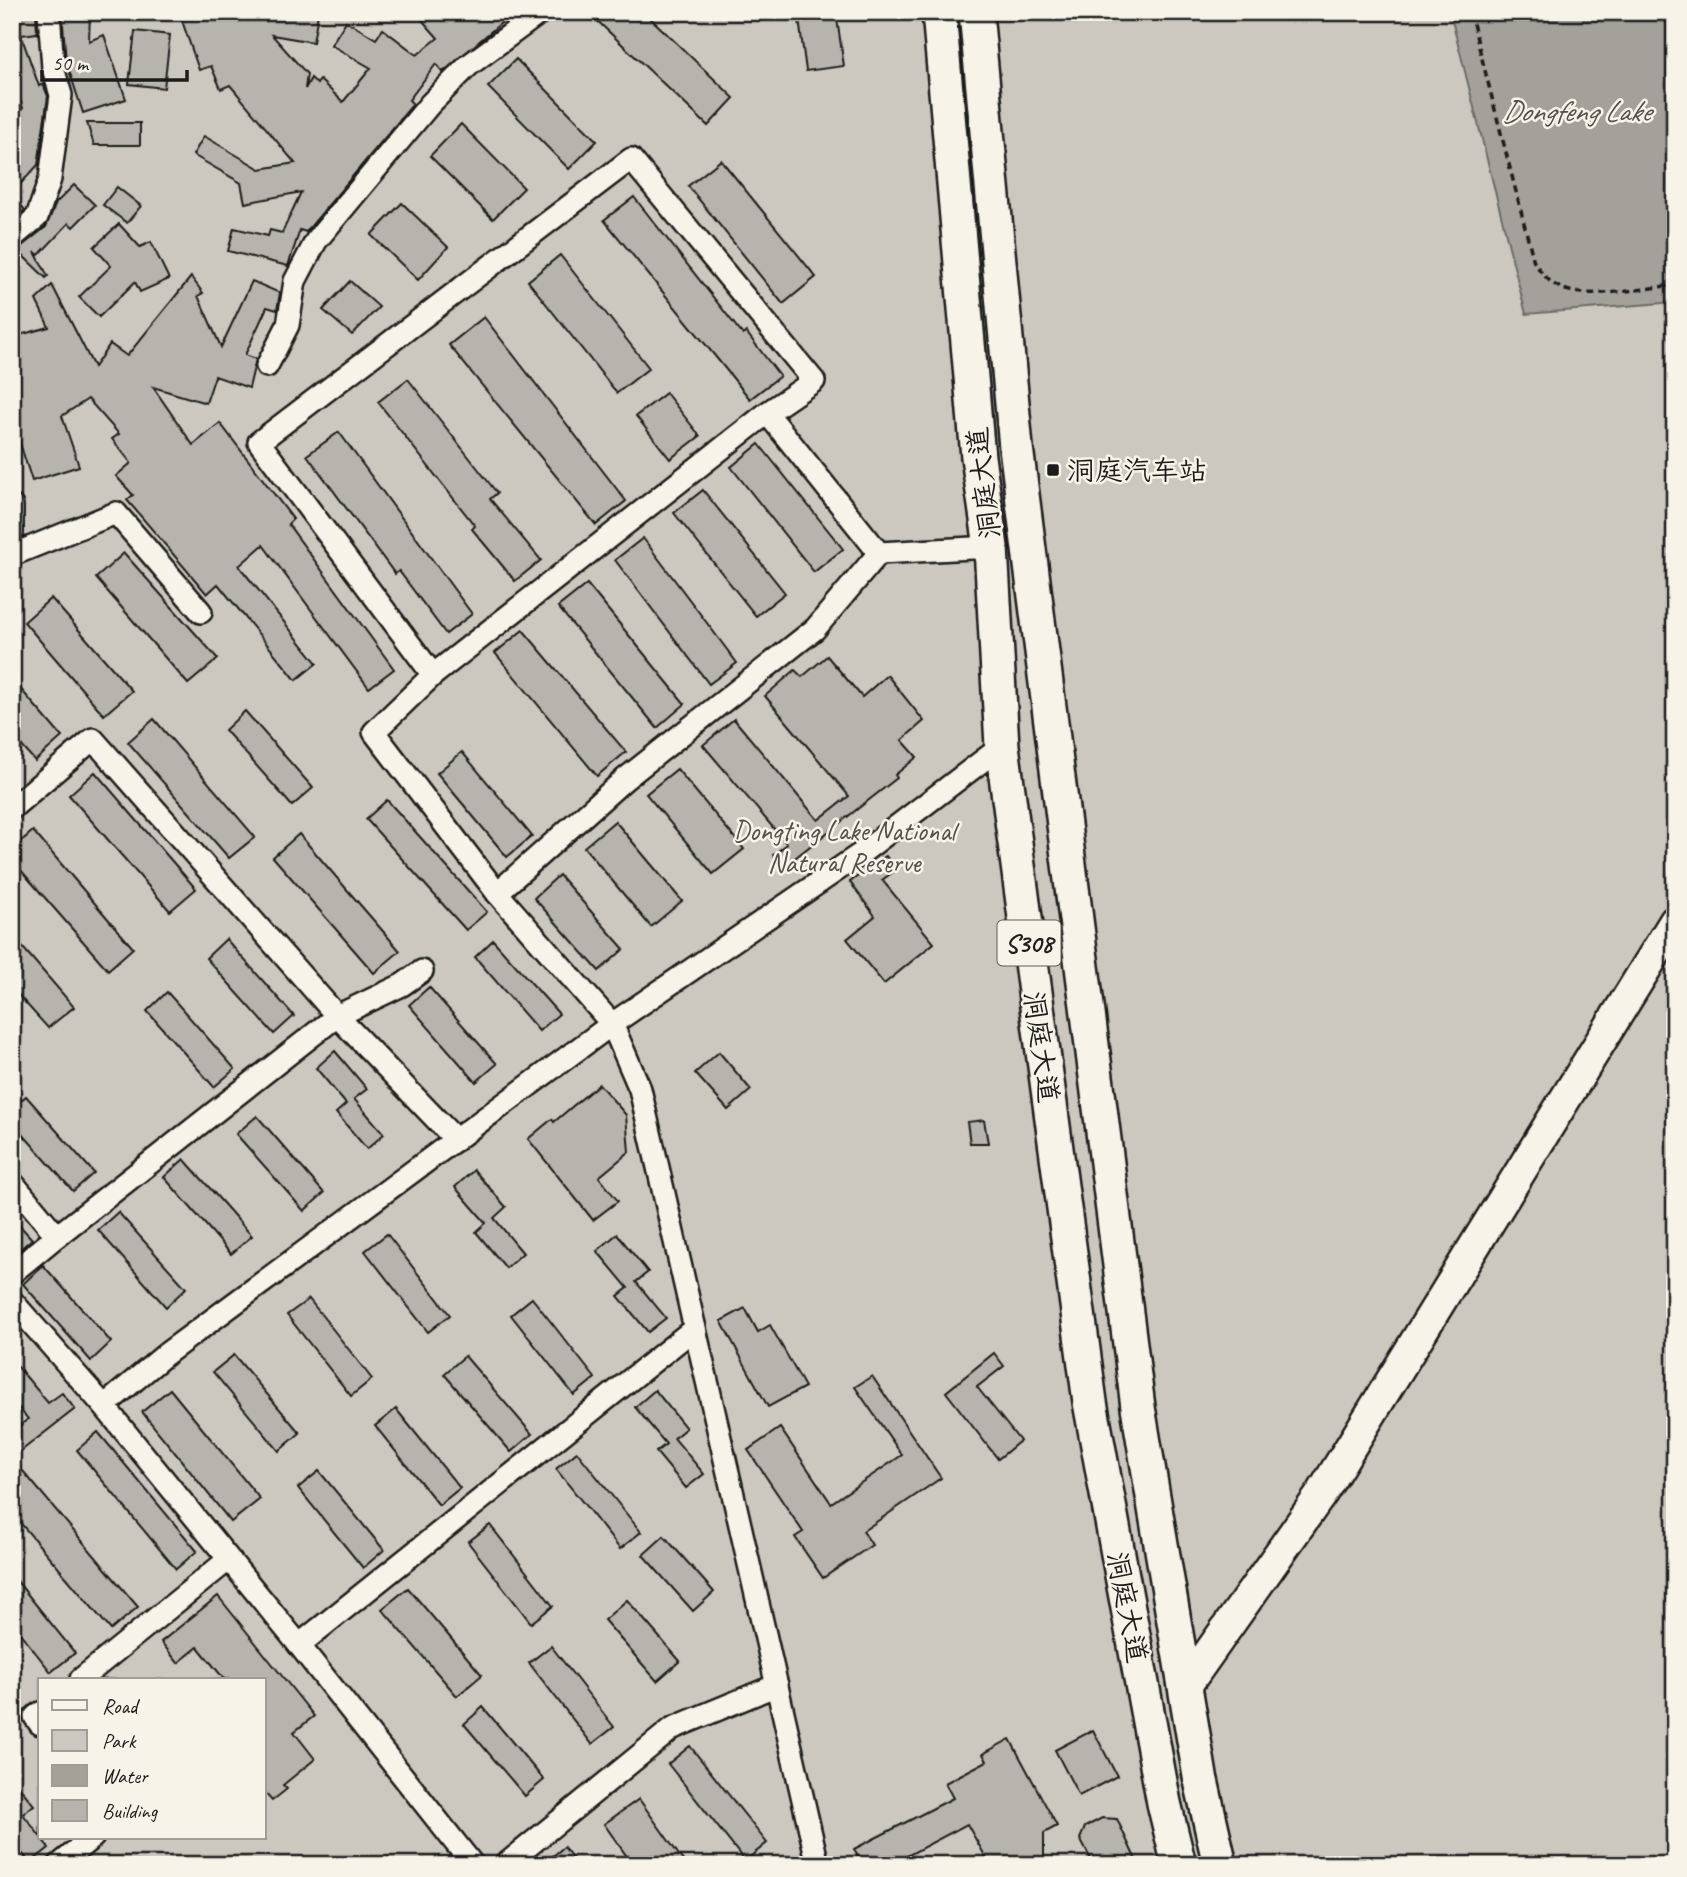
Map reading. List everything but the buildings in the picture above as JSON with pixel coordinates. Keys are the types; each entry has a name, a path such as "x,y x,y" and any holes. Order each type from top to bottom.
{"main road":[{"name":"洞庭大道","path":"939,12 978,457 991,547 1002,746 1090,1402 1162,1790 1180,1865"},
{"name":"洞庭大道","path":"975,12 1016,447 1138,1407 1200,1776 1220,1865"}],"street":[{"path":"12,238 37,217 50,179 61,95 53,68 49,12"},
{"path":"267,366 288,325 295,281 316,241 430,104 469,65 541,12"},
{"path":"433,675 259,442 631,159 814,381 767,413 433,675 373,732 497,894 612,1024 640,1089 818,1865"},
{"path":"767,413 879,553"},
{"path":"12,506 12,534"},
{"path":"12,555 116,513 201,612"},
{"path":"497,894 625,779 815,629 879,553 991,547"},
{"path":"12,808 93,739 337,1016 456,1140"},
{"path":"104,1406 166,1354 612,1024 859,855 1002,746"},
{"path":"1185,1687 1322,1493 1675,921"},
{"path":"12,1273 337,1016 402,985 422,971"},
{"path":"12,1182 57,1236"},
{"path":"12,1301 104,1406 299,1644 473,1865"},
{"path":"299,1644 695,1328"},
{"path":"82,1678 228,1560"},
{"path":"505,1865 673,1728 777,1685"},
{"path":"59,1865 91,1839"}],"path":[{"path":"1470,12 1534,261 1544,276 1561,289 1584,293 1675,285"}],"green space":[{"name":"Dongting Lake National Natural Reserve","path":"12,12 1675,12 1675,1865 12,1865"}],"water":[{"name":"Dongfeng Lake","path":"1450,12 1675,12 1675,302 1526,314"}],"place":[{"name":"洞庭汽车站","path":"1053,470"}]}
